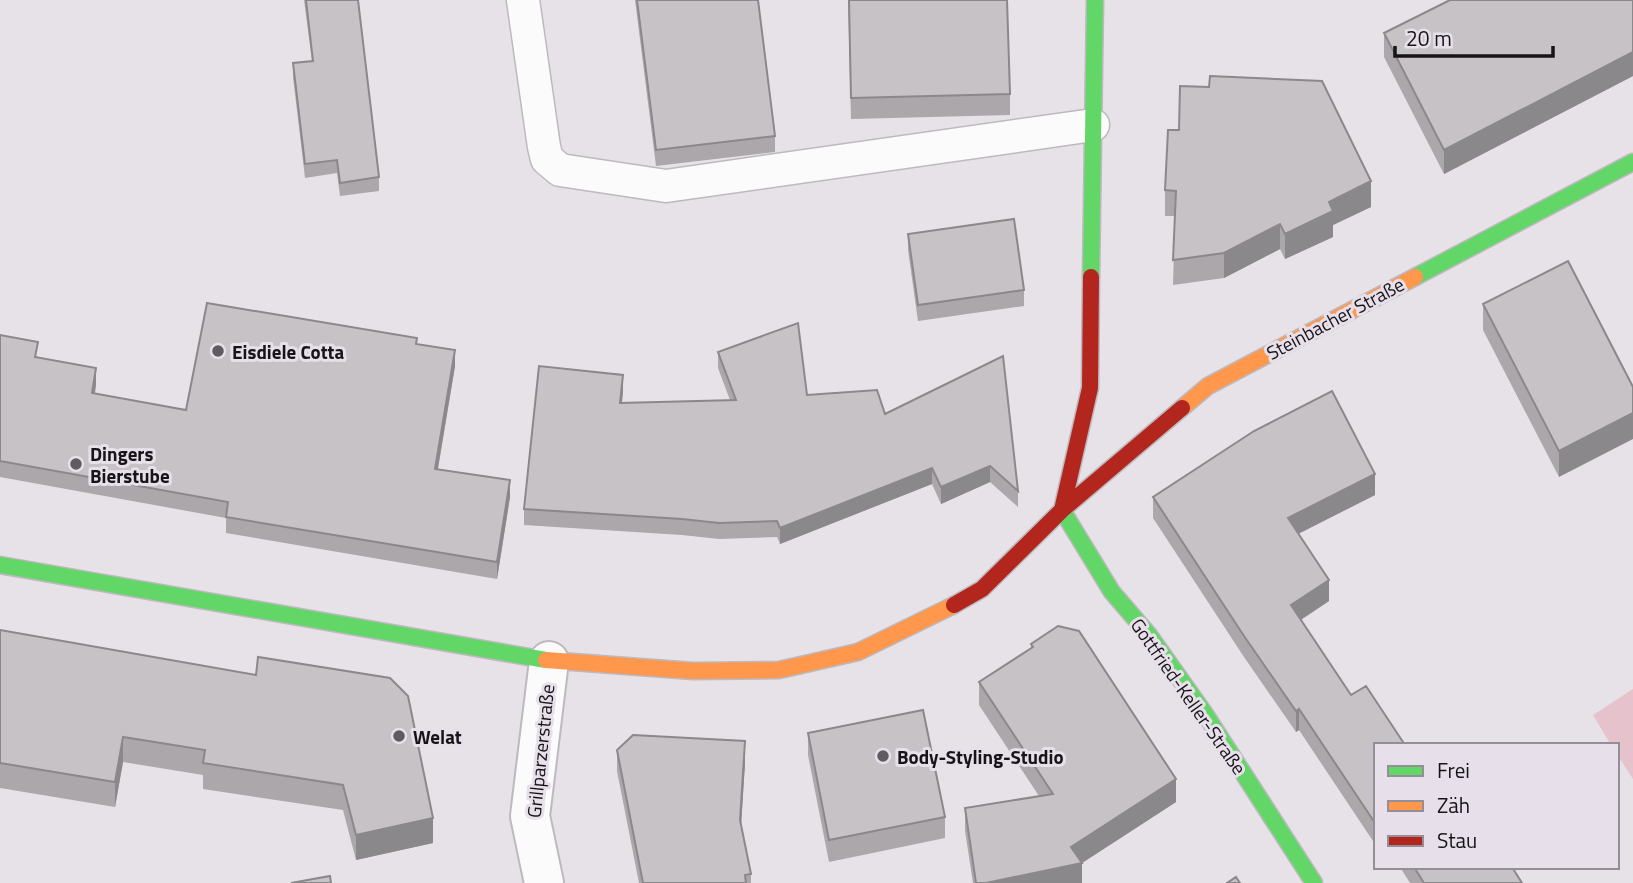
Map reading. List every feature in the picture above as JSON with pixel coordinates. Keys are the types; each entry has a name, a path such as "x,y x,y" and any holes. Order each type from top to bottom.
{"street":[{"path":"1062,510 1090,388 1096,0"},
{"name":"Steinbacher Straße","path":"0,565 549,661 693,671 779,670 858,652 982,589 1062,510 1208,386 1633,162"},
{"name":"Gottfried-Keller-Straße","path":"1062,510 1100,575 1149,635 1205,713 1314,883"},
{"name":"Grillparzerstraße","path":"544,883 530,816 549,661"}],"lane":[{"path":"523,0 544,147 547,159 560,170 666,186 1093,125"}],"shaded area":[{"path":"1633,689 1633,779 1619,757 1619,743 1610,743 1593,715"}],"building":[{"path":"306,0 358,0 379,177 340,183 337,160 305,164 293,63 313,61"},
{"path":"637,0 758,0 775,136 656,150"},
{"path":"849,0 1007,0 1010,94 851,98"},
{"path":"1450,0 1633,0 1633,52 1444,150 1384,33"},
{"path":"1210,76 1322,81 1371,181 1329,202 1333,211 1285,234 1280,224 1224,253 1173,260 1176,191 1165,190 1168,130 1179,130 1180,86 1209,87"},
{"path":"1014,219 1024,290 918,305 908,234"},
{"path":"1568,261 1633,387 1633,413 1559,451 1483,304"},
{"path":"207,303 417,338 416,344 455,350 435,469 510,480 497,562 226,517 228,502 0,461 0,335 38,342 35,357 96,368 92,393 186,410"},
{"path":"798,323 807,395 877,390 885,414 1003,356 1018,491 990,466 941,487 932,468 780,528 777,521 719,523 524,509 539,366 623,375 620,403 736,400 718,352"},
{"path":"1332,391 1375,474 1288,518 1329,580 1291,605 1351,695 1366,686 1404,743 1374,743 1374,822 1299,709 1296,711 1244,636 1153,497 1254,431"},
{"path":"1058,626 1079,631 1176,779 1071,847 1082,863 976,883 965,808 1053,794 979,682 1033,647 1031,644"},
{"path":"0,630 256,675 258,657 390,678 408,696 433,818 356,835 343,785 203,763 205,750 123,737 115,782 0,763"},
{"path":"923,710 945,817 829,840 808,733"},
{"path":"633,735 745,741 740,820 751,874 745,875 746,883 643,883 617,750"},
{"path":"1415,869 1513,869 1522,883 1424,883"},
{"path":"330,876 331,883 291,883"},
{"path":"1236,877 1240,883 1227,883"}],"traffic: fast":[{"path":"1091,277 1095,0"},
{"path":"1415,277 1633,162"},
{"path":"1062,510 1112,592 1149,635 1205,714 1314,883"},
{"path":"0,565 546,660"}],"traffic: slow":[{"path":"1182,408 1208,386 1415,277"},
{"path":"546,660 693,671 779,670 858,652 954,605"}],"traffic: jam":[{"path":"1062,510 1090,388 1091,277"},
{"path":"954,605 982,589 1062,510 1182,408"}],"place":[{"name":"Eisdiele Cotta","path":"218,351"},
{"name":"Dingers Bierstube","path":"76,464"},
{"name":"Welat","path":"399,736"},
{"name":"Body-Styling-Studio","path":"883,756"}]}
